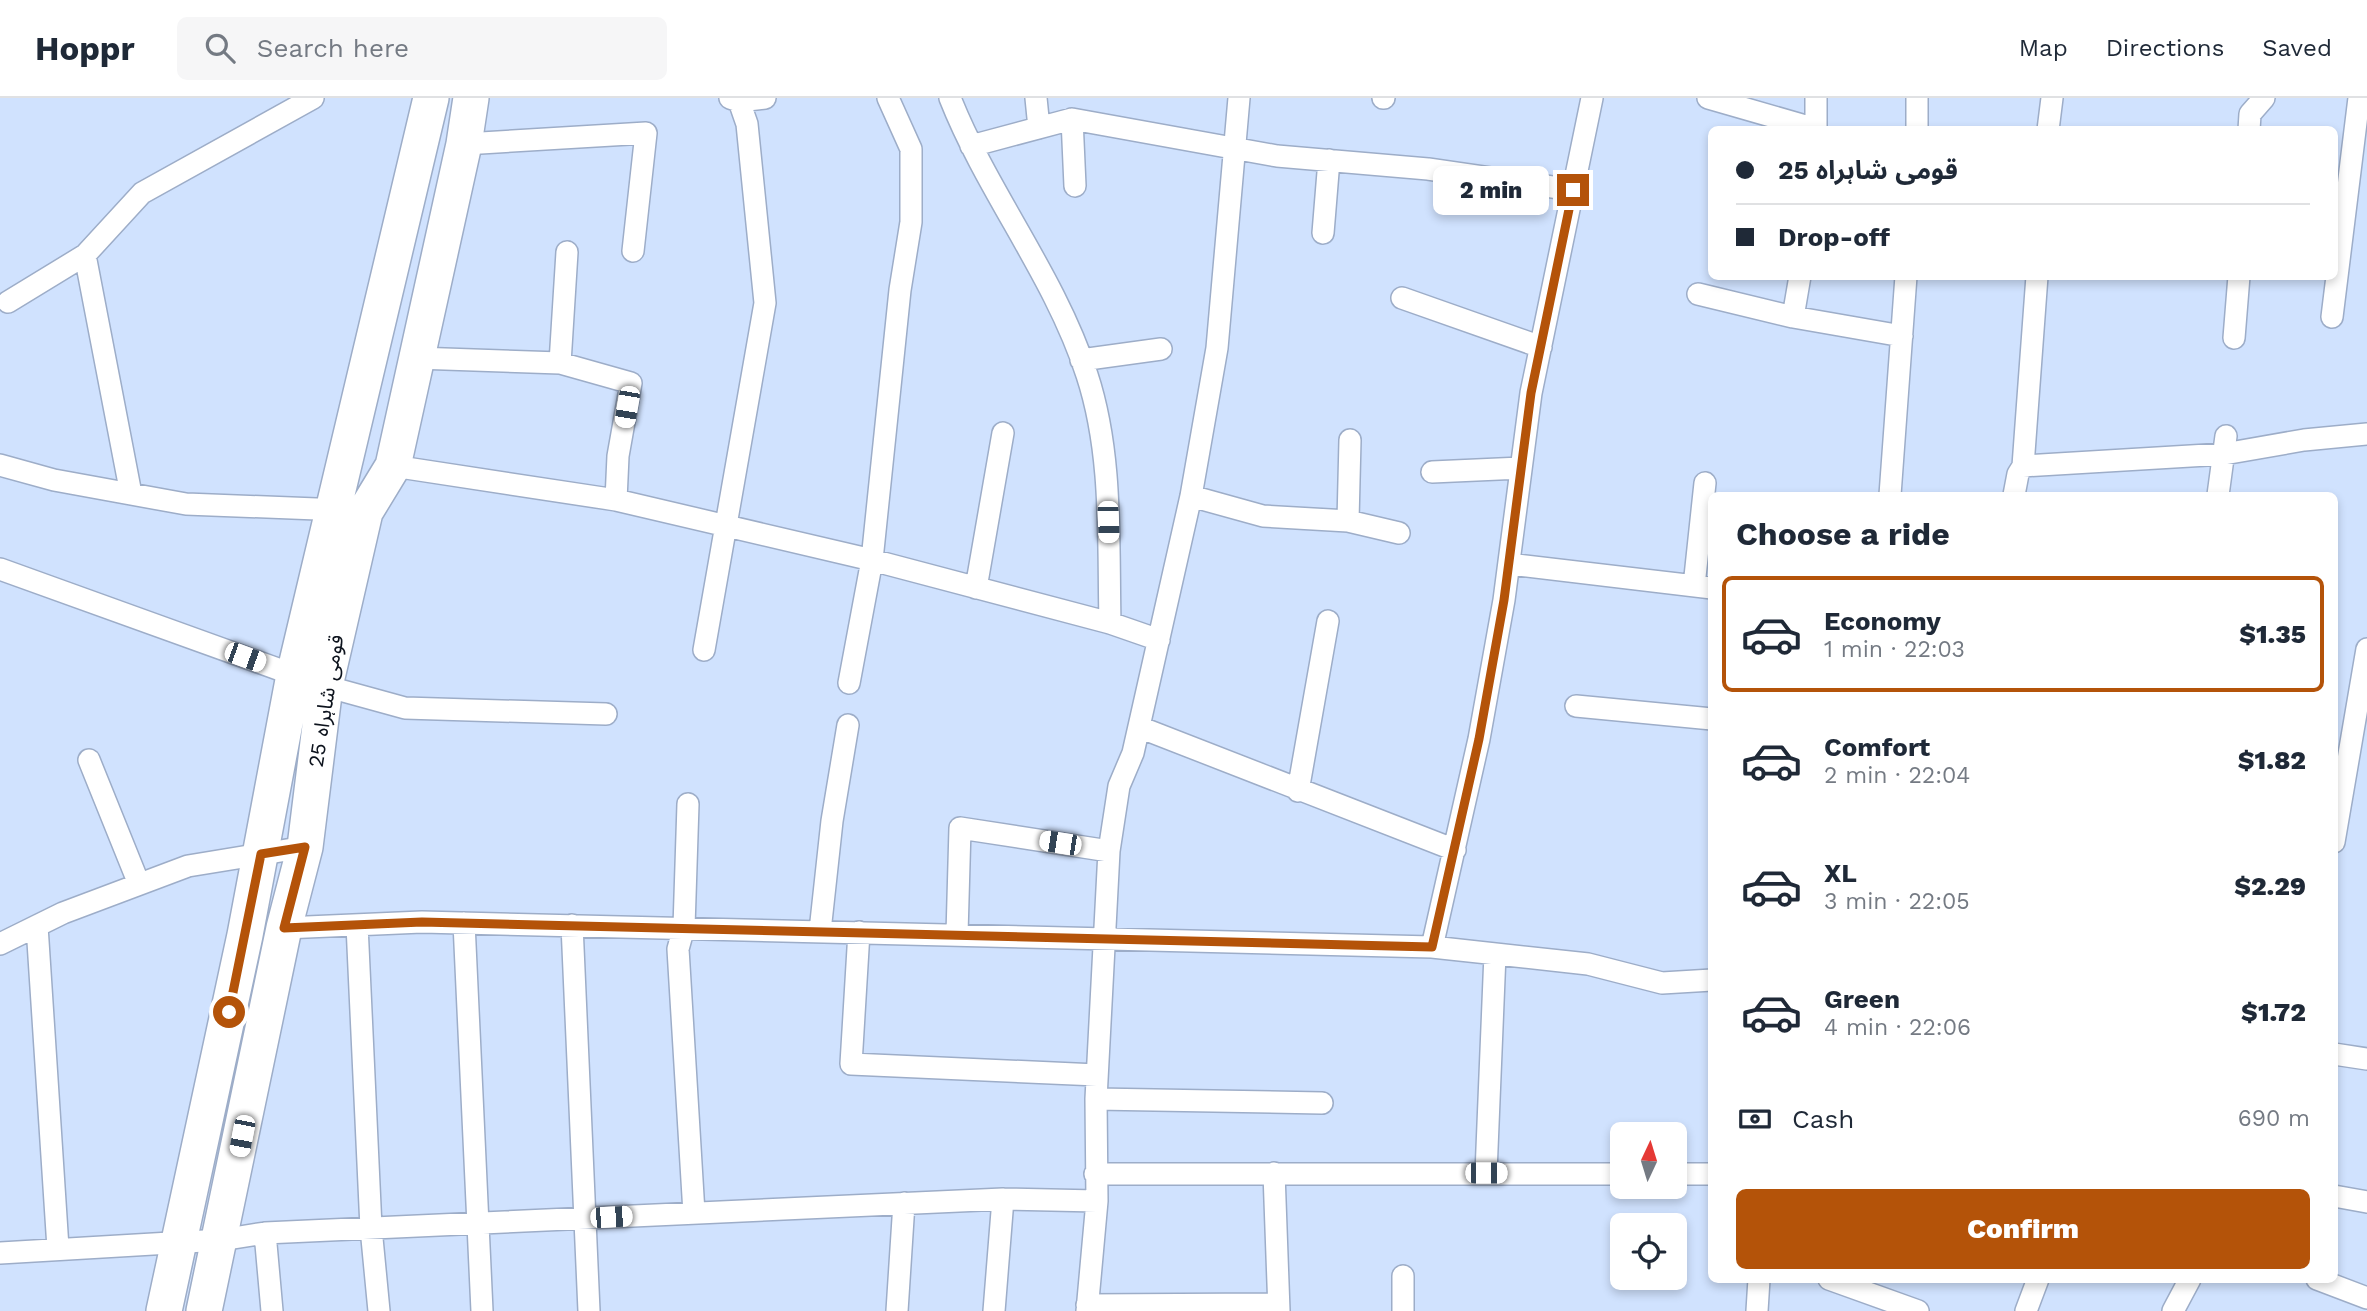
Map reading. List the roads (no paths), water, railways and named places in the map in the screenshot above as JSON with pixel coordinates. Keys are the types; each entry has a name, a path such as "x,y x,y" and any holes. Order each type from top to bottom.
{"highway":[{"name":"قومی شاہراہ 25","path":"164,1311 261,854 310,680 349,511 431,98"},
{"name":"قومی شاہراہ 25","path":"349,511 393,466 464,144 471,98"},
{"name":"قومی شاہراہ 25","path":"204,1311 221,1240 284,928 305,847 310,680"}],"street":[{"path":"8,302 85,256 142,193 313,98"},
{"path":"704,650 765,303 747,124 734,99 765,98"},
{"path":"849,683 872,560 900,290 911,222 911,149 888,98"},
{"path":"950,98 971,146 1061,311 1088,376 1107,471 1110,623"},
{"path":"1036,98 1039,128"},
{"path":"1239,98 1217,348 1191,496 1133,753 1119,786 1109,851 1096,1099 1097,1201 1087,1308 1279,1307 1274,1173"},
{"path":"1432,947 1479,739 1509,564 1521,468 1541,347 1592,98"},
{"path":"1707,98 1805,126"},
{"path":"1816,98 1816,126"},
{"path":"1917,98 1917,126"},
{"path":"2048,126 2052,98"},
{"path":"2249,126 2250,114 2264,98"},
{"path":"2338,268 2359,98"},
{"path":"971,146 1072,119 1277,156 1428,169 1573,190"},
{"path":"1072,119 1075,186"},
{"path":"464,144 646,133 632,251"},
{"path":"1323,233 1329,160"},
{"path":"560,363 567,252"},
{"path":"85,256 131,494"},
{"path":"1793,317 1799,280"},
{"path":"1890,492 1906,280"},
{"path":"2015,492 2018,474 2023,466 2038,280"},
{"path":"2234,338 2239,280"},
{"path":"2332,317 2337,280"},
{"path":"1698,294 1793,317 1902,336"},
{"path":"1402,298 1541,347"},
{"path":"1081,360 1161,349"},
{"path":"416,358 560,363 631,383 618,456 616,500"},
{"path":"976,588 1003,433"},
{"path":"2023,466 2225,445 2367,434"},
{"path":"1348,521 1350,440"},
{"path":"2218,492 2225,445"},
{"path":"0,465 186,504 349,511"},
{"path":"393,466 616,500 872,560 1110,623 1158,639"},
{"path":"1432,472 1521,468"},
{"path":"1509,564 1703,587 1705,483"},
{"path":"1191,496 1263,516 1348,521 1399,533"},
{"path":"0,569 310,680 405,708 606,714"},
{"path":"1298,791 1328,621"},
{"path":"2339,792 2367,649"},
{"path":"1576,706 1708,719"},
{"path":"820,931 832,821 848,725"},
{"path":"1139,727 1455,850"},
{"path":"89,760 139,884"},
{"path":"688,804 684,927 678,949 694,1213"},
{"path":"957,934 960,828 1109,851"},
{"path":"0,944 37,926 188,866 305,847"},
{"path":"284,928 464,923 1432,947 1588,964 1662,983 1708,980"},
{"path":"464,923 482,1311"},
{"path":"357,925 371,1228 379,1311"},
{"path":"572,925 589,1311"},
{"path":"37,926 58,1248"},
{"path":"859,932 851,1064 1097,1075"},
{"path":"1486,1173 1495,954"},
{"path":"2338,1055 2367,1059"},
{"path":"1096,1099 1322,1103"},
{"path":"1095,1174 1610,1174"},
{"path":"1687,1174 1708,1174"},
{"path":"2338,1197 2367,1202"},
{"path":"0,1253 221,1240 265,1233 1003,1199 1097,1201"},
{"path":"994,1311 1003,1199"},
{"path":"897,1311 904,1203"},
{"path":"265,1233 272,1311"},
{"path":"1403,1276 1403,1311"},
{"path":"1757,1311 1759,1283"},
{"path":"1840,1283 1919,1311"},
{"path":"2026,1311 2036,1283"},
{"path":"2173,1311 2188,1283"},
{"path":"2328,1283 2367,1298"}]}
